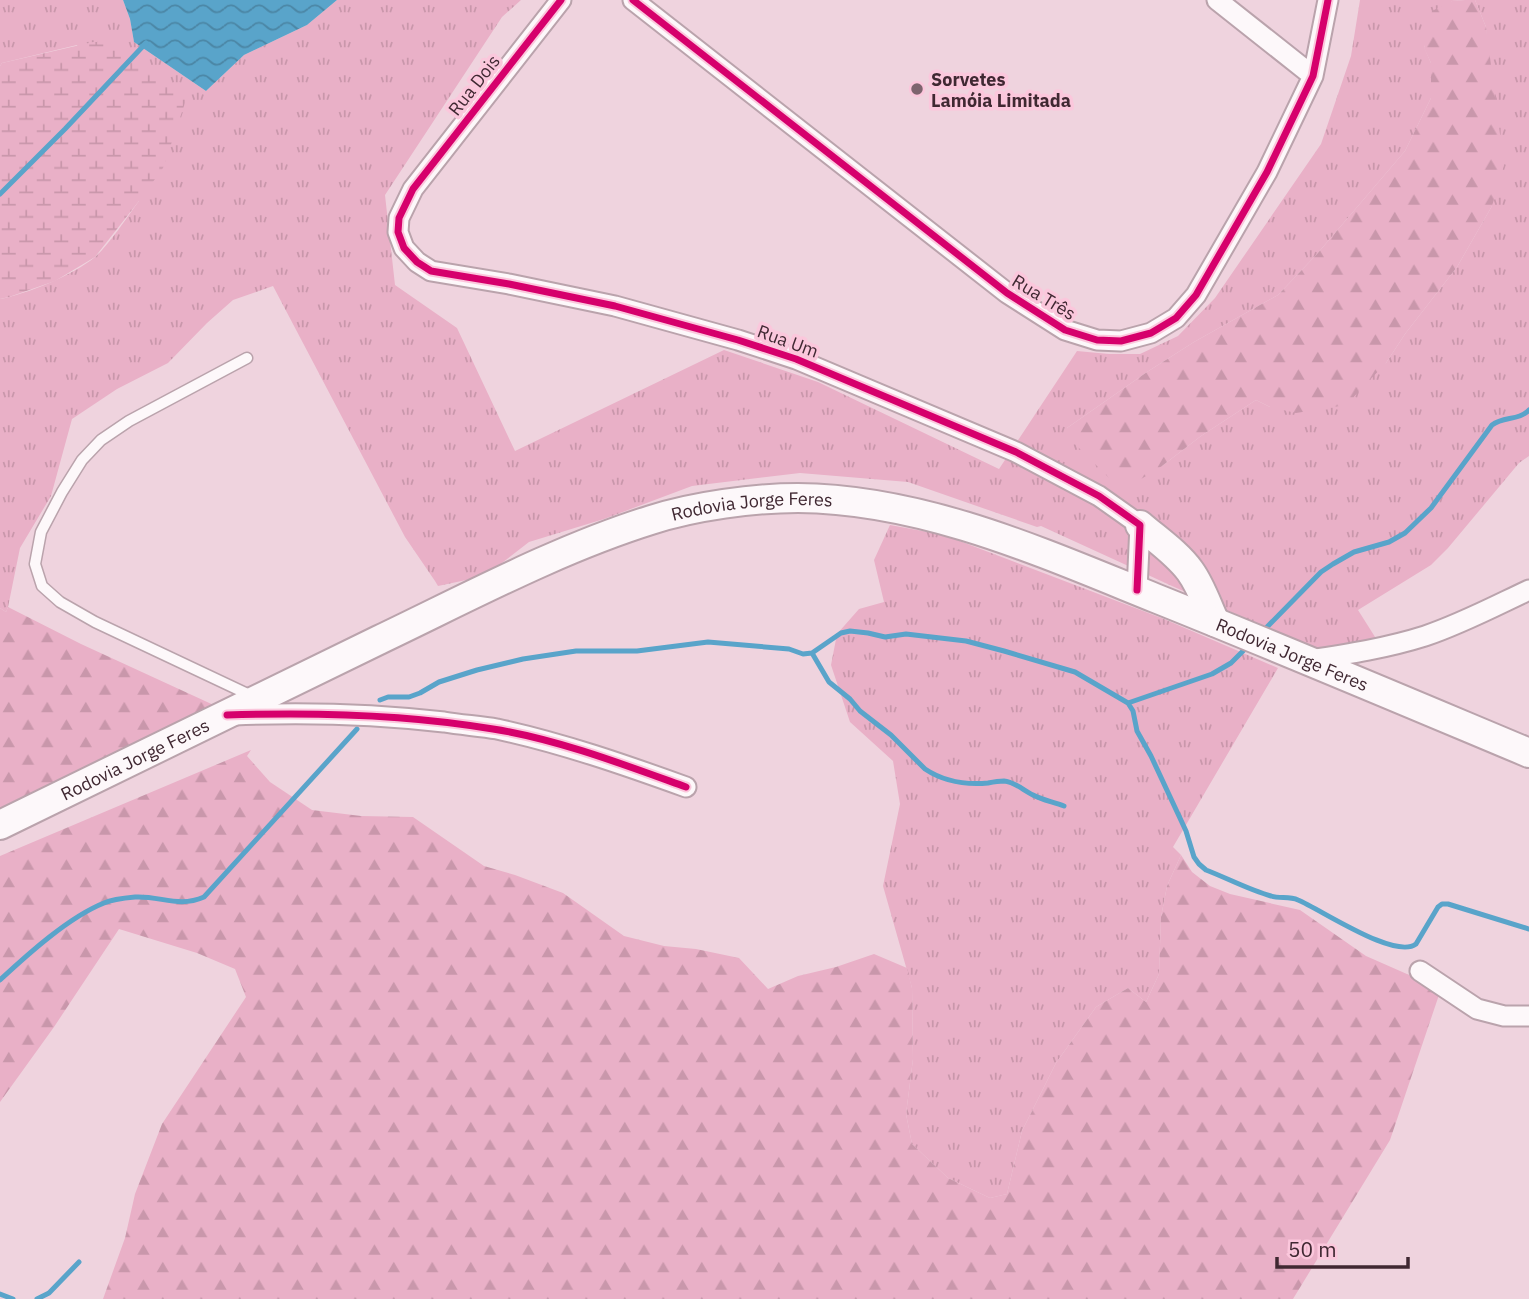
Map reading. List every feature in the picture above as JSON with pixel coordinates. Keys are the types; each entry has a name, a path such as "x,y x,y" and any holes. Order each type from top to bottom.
{"main road":[{"name":"Rodovia Jorge Feres","path":"0,825 487,588 587,543 655,519 722,504 797,498 851,501 902,509 1011,542 1215,622 1529,753"},
{"path":"1140,525 1189,570 1199,585 1215,622"}],"street":[{"name":"Rua Dois","path":"413,189 561,0"},
{"name":"Rua Três","path":"633,0 1007,293 1065,330 1097,340 1121,341 1151,333 1176,318 1196,295 1267,172 1313,76 1328,0"},
{"path":"1217,0 1313,76"},
{"name":"Rua Um","path":"413,189 400,218 398,232 404,248 417,262 431,271 615,306 796,359 1016,452 1099,496 1140,525"},
{"path":"1136,590 1140,525"},
{"path":"1305,660 1367,651 1427,635 1529,590"},
{"path":"227,715 382,715 494,729 548,741 687,787"},
{"path":"1420,971 1477,1009 1504,1016 1529,1016"}],"lane":[{"path":"247,358 129,421 101,440 82,460 62,492 41,532 35,564 42,586 60,602 95,622 258,699"}],"green space":[{"path":"0,0 123,0 134,42 206,91 244,55 307,25 337,0 521,0 502,17 385,195 395,285 457,328 515,451 724,350 818,382 999,469 1077,351 1140,354 1178,336 1215,298 1321,144 1351,56 1360,0 1465,0 1452,1 1424,47 1431,63 1431,98 1405,151 1317,254 1278,295 1194,342 1067,428 1162,466 1201,436 1256,400 1270,407 1386,363 1457,267 1492,206 1486,27 1475,0 1529,0 1529,456 1519,463 1431,565 1358,610 1382,648 1340,662 1041,526 1037,527 908,482 800,473 692,486 604,519 529,542 485,576 438,586 405,537 273,286 233,300 168,363 117,389 72,419 51,496 20,548 6,612 0,608 0,299 49,283 86,264 106,245 139,201 77,45 2,63 0,66"},
{"path":"1475,0 1486,27 1504,165 1492,206 1457,267 1386,363 1346,405 1296,413 1270,407 1256,400 1122,491 1075,444 1067,428 1194,342 1278,295 1317,254 1405,151 1431,98 1431,63 1424,48 1432,11 1452,1"},
{"path":"93,42 114,42 186,100 163,168 95,257 55,281 0,299 0,66 2,63"},
{"path":"890,525 944,535 1164,619 1278,668 1173,847 1181,855 1167,886 1161,917 1159,974 1146,1002 1128,988 1096,1007 1056,1063 1022,1131 1007,1194 990,1198 948,1178 912,1144 906,1114 913,1059 912,988 883,886 900,804 893,761 850,722 831,665 837,634 859,609 884,602 874,560"},
{"path":"8,607 218,707 0,814 0,608 6,612"},
{"path":"251,750 247,756 270,782 312,810 361,816 413,817 484,866 563,893 624,936 664,946 739,958 768,989 798,976 874,954 907,968 912,988 913,1059 906,1114 912,1144 948,1178 990,1198 1007,1194 1022,1131 1056,1063 1096,1007 1128,988 1146,1002 1159,974 1161,917 1167,886 1181,855 1192,872 1210,886 1230,894 1300,910 1366,956 1441,989 1390,1140 1293,1299 103,1299 125,1238 135,1194 162,1124 246,997 235,969 197,953 119,929 0,1102 0,856"}],"water":[{"path":"123,0 337,0 307,25 244,55 206,91 134,42"}],"waterway":[{"path":"0,194 146,43"},
{"path":"1267,627 1321,572 1354,552 1389,542 1405,533 1431,508 1492,425 1520,416 1529,410"},
{"path":"380,700 388,697 409,697 439,682 477,670 523,659 576,651 637,651 708,642 789,649 803,654 812,653 841,633 850,631 885,637 906,634 966,641 1075,672 1128,703 1133,711 1137,731 1186,831 1194,857 1206,870 1274,897 1298,900 1358,932 1392,945 1406,947 1416,944 1442,904 1529,929"},
{"path":"1128,703 1212,674 1231,663 1244,650"},
{"path":"812,653 829,682 891,735 925,769 939,777 963,783 1008,782 1037,797 1064,806"},
{"path":"0,980 63,927 104,903 136,897 178,902 204,897 357,729"},
{"path":"37,1299 49,1293 79,1262"},
{"path":"0,1294 13,1299"}],"cycle path":[{"path":"561,0 413,189 399,218 398,232 404,248 417,262 431,271 615,306 738,340 796,359 1016,452 1099,496 1140,525 1137,590"},
{"path":"633,0 1007,293 1065,330 1097,340 1121,341 1151,333 1176,318 1196,295 1267,172 1313,76 1328,0"},
{"path":"227,715 360,715 493,729 566,746 686,787"}],"place":[{"name":"Sorvetes Lamóia Limitada","path":"917,89"}]}
